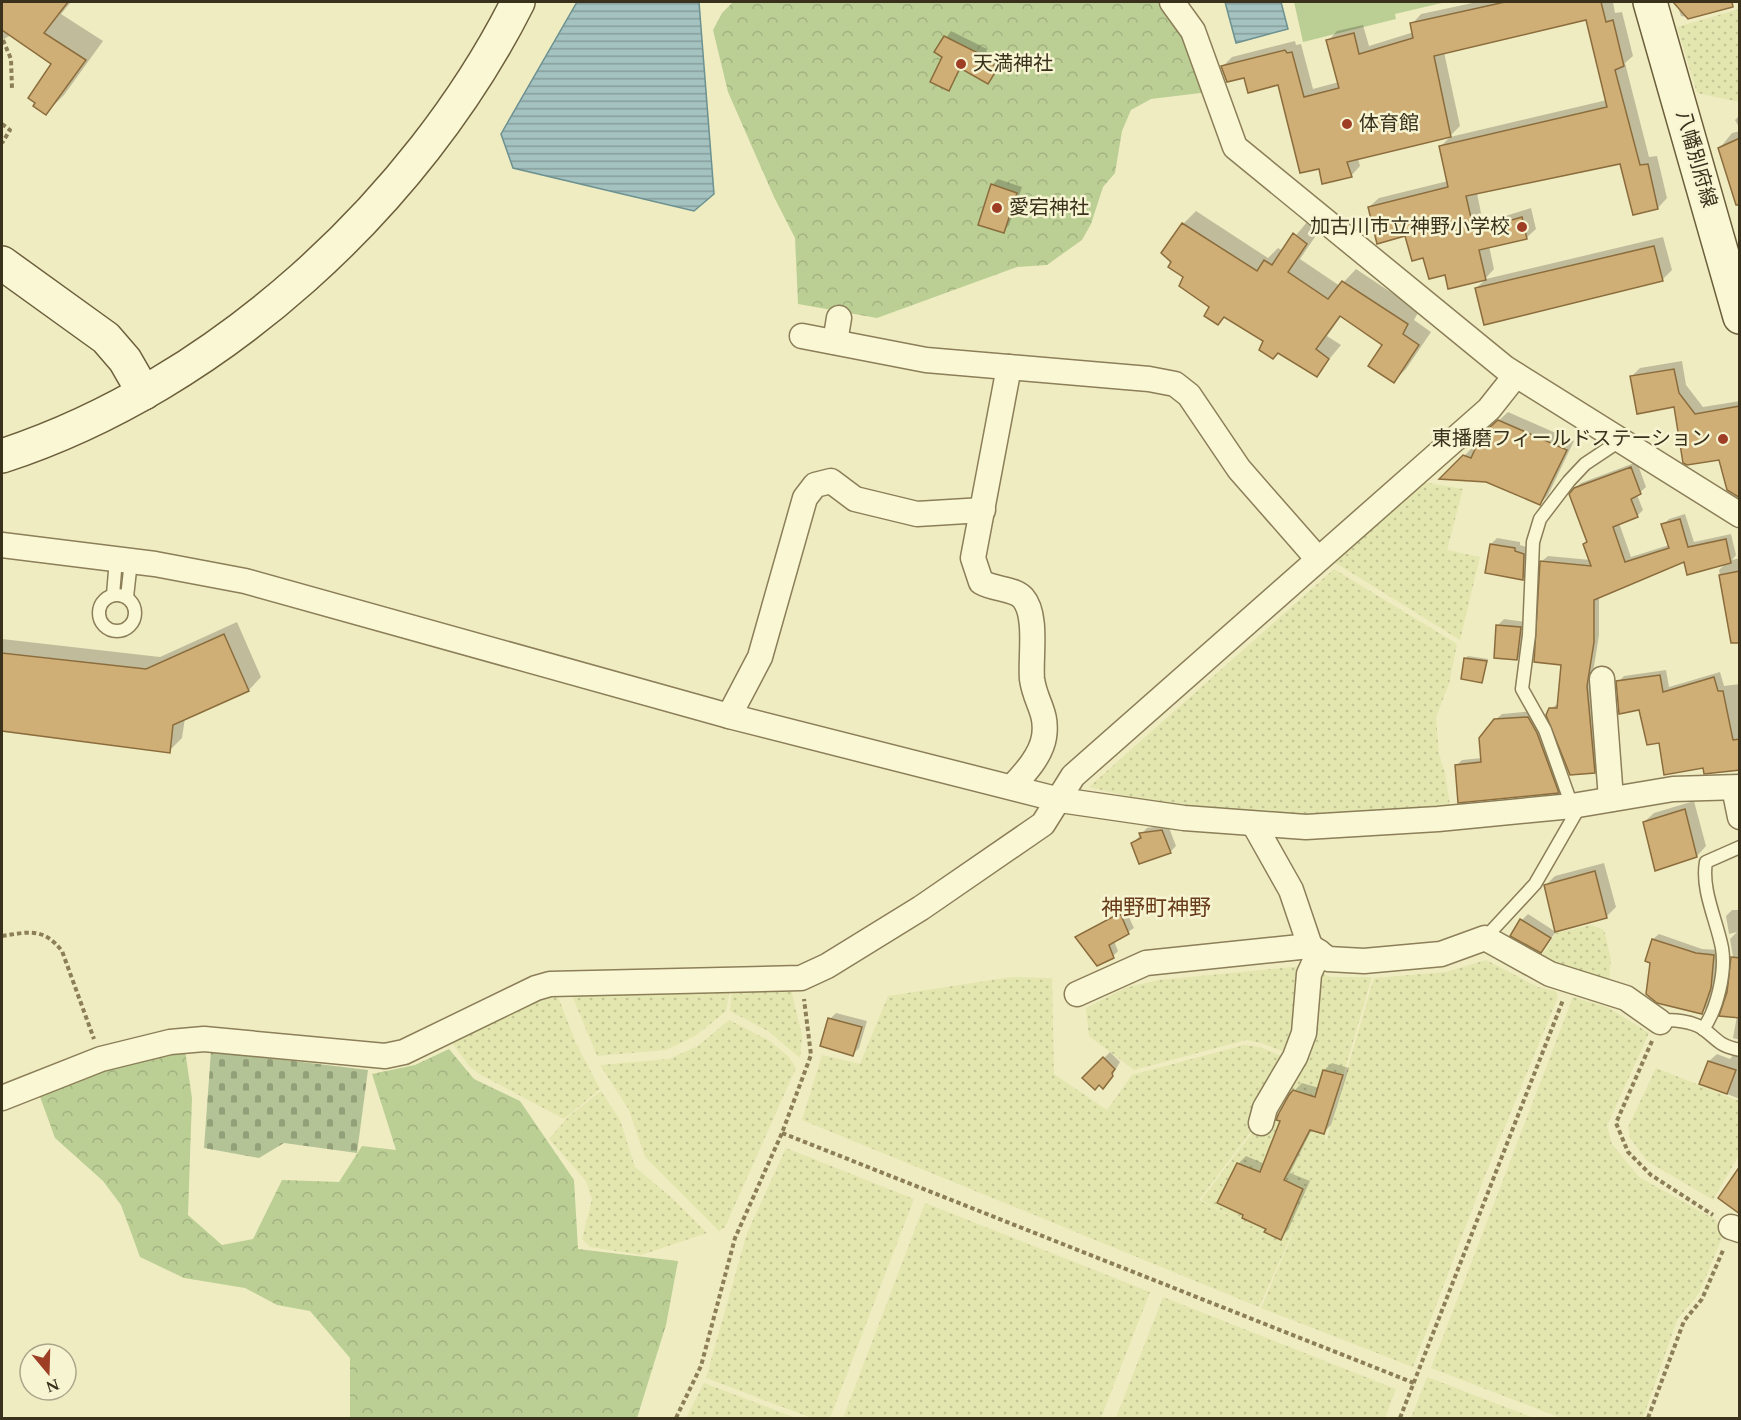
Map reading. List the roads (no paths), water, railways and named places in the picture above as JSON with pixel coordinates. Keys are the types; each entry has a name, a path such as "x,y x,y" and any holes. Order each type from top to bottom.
{"street":[{"path":"2,456 57,435 144,393 242,328 289,290 370,212 420,154 463,96 503,32 518,2"},
{"path":"1172,2 1192,31 1235,147 1516,375 1740,515"},
{"name":"八幡別府線","path":"1650,2 1729,229 1740,317"},
{"path":"2,263 106,338 121,355 144,393"},
{"path":"835,342 839,318"},
{"path":"802,336 926,360 1149,379 1175,384 1189,395 1239,469 1317,558"},
{"path":"1009,367 973,558 975,571 981,582 995,590 1013,590 1024,598 1034,650 1032,679 1046,717 1044,740 1029,767 1012,787"},
{"path":"2,1098 101,1059 170,1042 204,1039 386,1056 404,1052 536,988 550,984 801,978 837,960 958,882 1042,824 1060,800 1073,776 1317,558 1489,409 1516,375"},
{"path":"729,716 760,657 805,498 815,485 831,481 855,499 917,514 982,510"},
{"path":"2,545 124,560 245,581 729,716 1060,800 1184,818 1306,827 1438,819 1572,806 1673,789 1737,787 1740,817"},
{"path":"1602,679 1611,799"},
{"path":"1255,825 1290,890 1315,949 1328,959 1364,961 1441,954 1485,938 1550,974 1626,998 1660,1022"},
{"path":"1077,994 1146,963 1315,949"},
{"path":"1261,1124 1265,1108 1295,1058 1304,1033 1309,974 1315,949"}],"lane":[{"path":"1485,938 1535,884 1577,811 1572,806 1545,730 1522,689 1529,635 1533,542 1540,519 1569,481 1585,464 1621,440"},
{"path":"124,560 127,597 136,608 136,615 134,622 123,631 115,631 103,624 93,610 113,595 124,560"},
{"path":"113,595 127,597"},
{"path":"1703,1029 1708,1022 1720,984 1722,961 1722,947 1711,908 1706,862 1740,847"},
{"path":"1660,1022 1668,1019 1703,1029 1724,1046 1740,1050"}],"water":[{"path":"577,2 699,2 714,194 694,211 513,168 501,134"},
{"path":"1225,2 1281,2 1288,29 1236,43"}],"place":[{"name":"天満神社","path":"961,64"},
{"name":"体育館","path":"1347,124"},
{"name":"愛宕神社","path":"997,208"},
{"name":"加古川市立神野小学校","path":"1522,227"},
{"name":"東播磨フィールドステーション","path":"1723,439"}],"district":[{"name":"神野町神野","path":"1156,908"}]}
